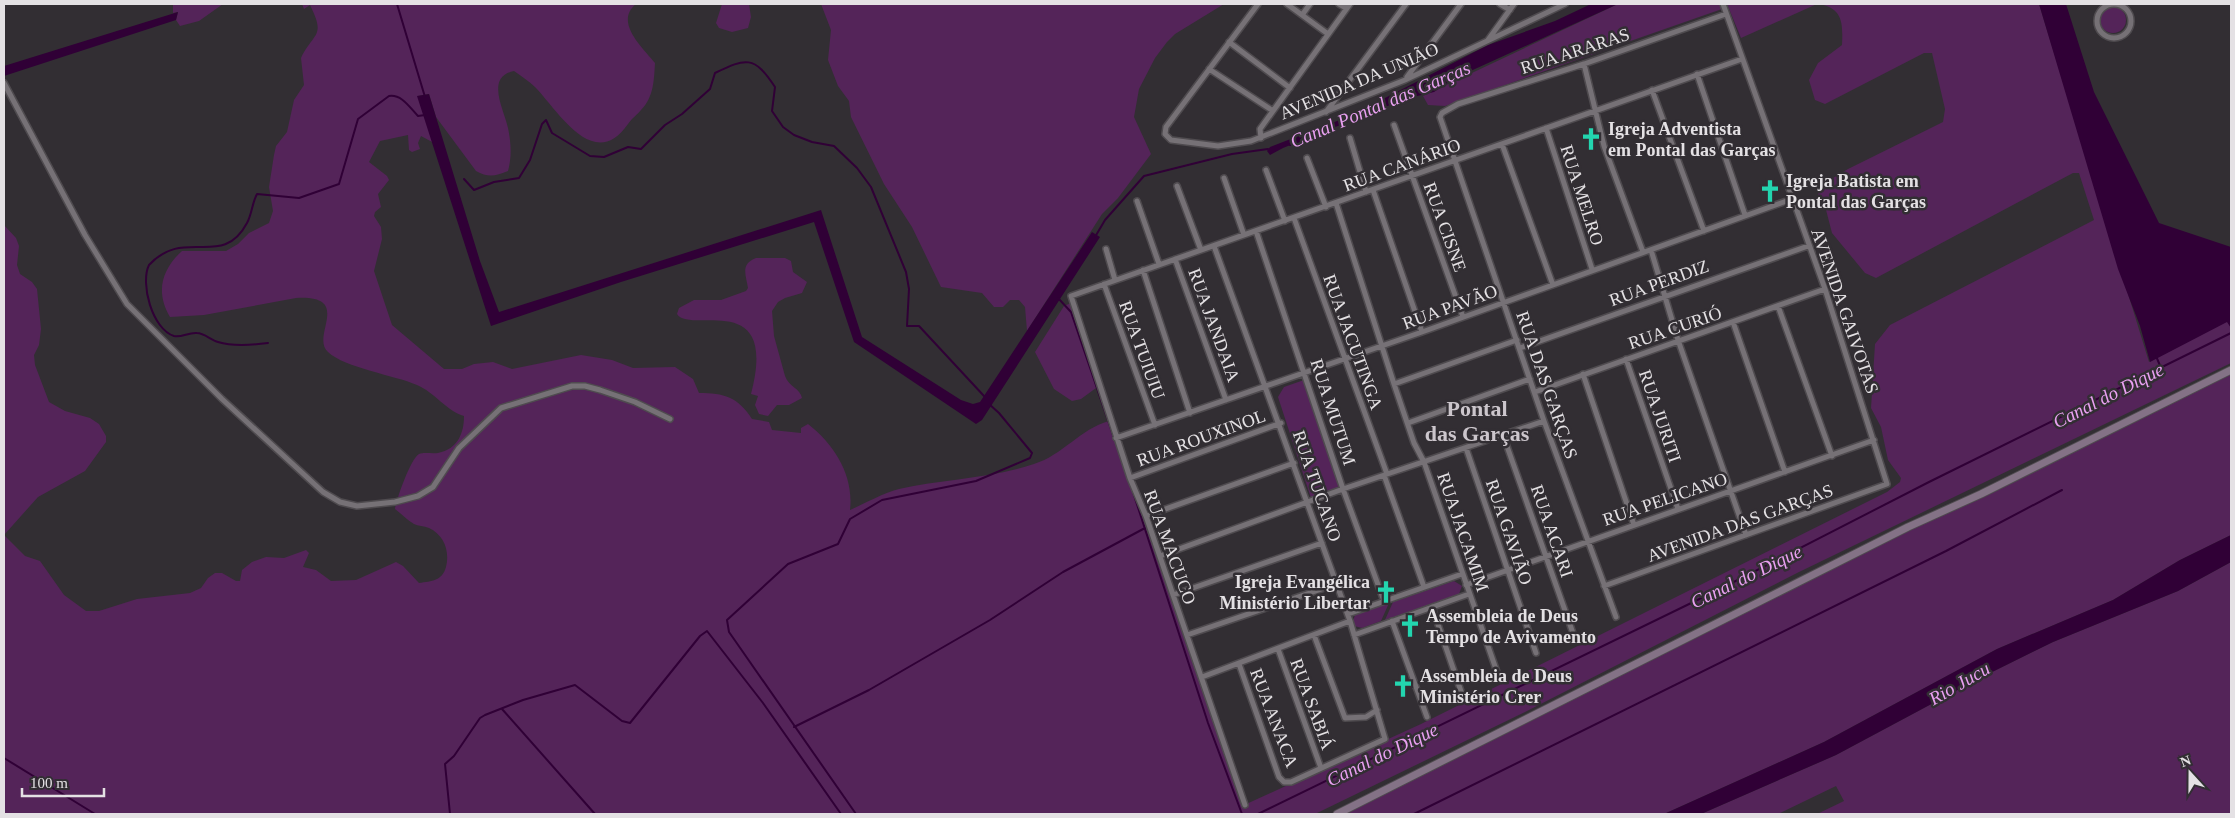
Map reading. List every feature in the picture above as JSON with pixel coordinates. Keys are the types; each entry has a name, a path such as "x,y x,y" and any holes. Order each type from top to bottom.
{"main road":[{"path":"1337,814 1908,527 1981,494 2231,370"}],"street":[{"path":"1258,4 1209,69 1273,111"},
{"path":"1287,4 1328,34"},
{"path":"1302,15 1310,4"},
{"path":"1261,138 1260,129 1348,6 1339,4"},
{"path":"1325,113 1406,4"},
{"path":"1405,80 1460,4"},
{"path":"1500,4 1510,10"},
{"path":"1488,40 1514,4"},
{"name":"AVENIDA DA UNIÃO","path":"1209,69 1166,127 1166,137 1174,142 1218,146 1243,143 1261,138 1405,80 1565,4"},
{"name":"AVENIDA GAIVOTAS","path":"1723,4 1824,289 1887,478 1886,486"},
{"path":"2115,4 2124,5 2131,19 2129,29 2122,37 2111,38 2099,30 2097,19 2105,7 2115,4"},
{"name":"RUA ARARAS","path":"1454,161 1440,121 1442,113 1458,104 1584,64 1726,14"},
{"path":"1228,42 1290,88"},
{"name":"RUA CANÁRIO","path":"1071,296 1697,74 1742,60"},
{"path":"1584,64 1604,146 1643,252"},
{"path":"1697,74 1745,215"},
{"path":"4,83 85,235 127,304 222,399 323,492 340,502 366,506 395,502 418,496 433,487 459,448 501,408 572,386 585,386 600,390 635,402 670,419"},
{"path":"1652,90 1704,230"},
{"name":"RUA CISNE","path":"1394,125 1463,317"},
{"name":"RUA MELRO","path":"1546,128 1592,269"},
{"path":"1350,138 1366,192"},
{"path":"1502,144 1552,285"},
{"path":"1307,158 1326,207"},
{"name":"RUA DAS GARÇAS","path":"1454,161 1544,421 1616,617"},
{"path":"1266,170 1285,221"},
{"path":"1224,178 1244,235"},
{"path":"1178,186 1201,250"},
{"path":"1372,190 1422,332"},
{"name":"RUA PAVÃO","path":"1116,438 1422,332 1592,269 1651,250 1792,199"},
{"path":"1137,201 1159,264"},
{"name":"RUA JACAMIM","path":"1336,203 1394,384 1418,453 1424,462 1497,672"},
{"name":"RUA JACUTINGA","path":"1294,218 1424,587"},
{"name":"RUA MUTUM","path":"1256,231 1306,373 1343,489 1384,601"},
{"name":"RUA TUCANO","path":"1214,246 1281,423 1307,502 1348,614 1385,739 1321,768"},
{"name":"RUA PERDIZ","path":"1520,348 1808,246"},
{"path":"1106,249 1115,280"},
{"path":"1651,250 1678,340 1746,535"},
{"name":"RUA JANDAIA","path":"1176,259 1226,400"},
{"path":"1143,270 1190,413"},
{"name":"RUA TUIUIU","path":"1104,284 1155,425"},
{"name":"RUA CURIÓ","path":"1535,392 1824,289"},
{"name":"RUA MACUCO","path":"1071,296 1116,438 1146,516 1245,805"},
{"path":"1778,306 1832,456"},
{"path":"1734,322 1785,472"},
{"path":"1394,384 1517,340"},
{"name":"RUA JURITI","path":"1626,359 1678,509"},
{"path":"1583,374 1634,525"},
{"path":"1408,424 1530,379"},
{"path":"1160,556 1343,489 1544,421"},
{"name":"RUA ROUXINOL","path":"1130,478 1281,423"},
{"name":"RUA ACARI","path":"1503,435 1574,636"},
{"name":"RUA PELICANO","path":"1466,585 1874,440"},
{"name":"RUA GAVIÃO","path":"1466,448 1536,653"},
{"path":"1146,516 1294,463"},
{"name":"AVENIDA DAS GARÇAS","path":"1604,586 1886,486"},
{"path":"1173,595 1322,543"},
{"path":"1348,614 1462,574"},
{"path":"1187,635 1336,584"},
{"path":"1354,634 1469,594"},
{"path":"1432,607 1464,700"},
{"path":"1392,621 1427,717"},
{"path":"1202,677 1350,622"},
{"path":"1314,635 1345,718 1366,717 1377,710"},
{"name":"RUA SABIÁ","path":"1278,648 1321,768"},
{"name":"RUA ANACA","path":"1239,664 1279,777 1284,782 1291,782 1321,768"}],"shaded area":[{"path":"173,4 223,4 199,21 180,26 176,20 178,12 173,13"},
{"path":"302,4 636,4 630,11 629,26 637,42 655,63 654,81 651,94 645,105 615,138 602,142 590,140 578,133 566,123 535,87 514,71 505,74 500,80 498,87 500,103 510,139 511,155 508,171 492,176 476,171 436,117 429,94 418,96 434,143 421,136 418,143 420,149 412,152 409,150 408,135 380,141 369,162 387,176 389,180 378,194 381,207 375,212 374,216 381,227 382,239 374,271 392,325 444,369 462,369 474,364 493,362 512,369 581,355 612,360 633,368 675,367 693,379 699,393 723,395 736,401 752,419 769,422 772,430 801,433 801,428 808,424 818,432 834,451 846,473 849,485 850,510 899,489 1001,473 1034,464 1054,455 1089,430 1109,421 1135,486 1242,806 1421,724 1887,492 1900,482 1901,478 1888,460 1881,427 1871,408 1875,344 1890,325 2094,220 2079,173 2073,173 1876,278 1865,273 1832,233 1825,206 1818,195 1818,187 1848,169 1943,122 1945,109 1932,53 1924,53 1825,104 1815,100 1809,80 1818,63 1842,45 1841,23 1837,12 1817,4 2039,4 2149,362 2227,321 2231,328 2231,363 1797,573 1525,712 1315,814 4,814 4,535 25,556 40,561 64,595 86,611 99,611 137,599 190,593 201,588 208,578 215,573 222,573 236,581 240,581 242,570 252,562 266,557 284,558 306,550 309,553 303,567 316,570 331,581 356,580 396,562 403,566 419,583 436,580 444,572 447,555 445,544 439,535 429,528 414,524 395,509 404,480 416,457 421,453 445,451 455,444 463,428 464,416 458,414 417,385 358,367 336,358 328,352 324,345 327,310 323,303 313,299 296,298 204,315 170,317 165,308 162,290 165,273 182,251 226,251 238,244 249,233 269,223 273,211 269,187 276,146 287,132 294,100 304,85 301,58 318,29 315,15 310,5 304,9"},
{"path":"722,4 749,4 751,17 748,28 732,32 719,28 716,23"},
{"path":"821,4 1224,4 1175,34 1155,58 1139,89 1134,117 1151,154 1118,198 1102,214 1027,331 1025,307 1019,300 1010,300 1003,307 994,307 982,293 941,287 912,227 884,184 851,117 849,101 838,86 828,60 831,30"},
{"path":"1618,4 1721,4 1722,9 1445,106 1428,105 1423,96"},
{"path":"1727,4 1817,4 1741,38"},
{"path":"2113,7 2122,11 2126,20 2122,29 2113,33 2104,29 2100,20 2104,11"},
{"path":"4,225 16,238 19,246 17,265 20,274 32,282 37,289 41,329 39,345 34,355 35,365 49,402 65,411 90,418 99,424 106,436 106,442 85,471 38,497 4,535"},
{"path":"756,258 785,258 791,261 793,272 807,282 802,293 778,302 772,311 774,336 785,376 802,398 789,405 777,405 768,416 759,414 755,405 758,396 751,394 756,361 753,339 743,327 729,322 685,319 677,314 679,308 694,300 721,300 746,291 748,288 745,270 748,263"},
{"path":"1071,303 1096,388 1081,399 1072,401 1054,389 1035,352 1064,306"},
{"path":"2231,374 2231,535 2180,560 2113,600 1997,649 1824,742 1664,814 1336,814 1801,581"},
{"path":"1304,380 1340,488 1311,498 1278,397 1284,387"},
{"path":"2231,562 2231,814 1817,814 1844,801 1836,786 1778,814 1701,814 1836,755 1980,678 2053,642 2178,591"},
{"path":"1454,581 1462,586 1459,594 1385,620 1393,602"},
{"path":"1389,603 1381,621 1362,628 1354,626 1355,615"}],"water":[{"path":"1591,4 1618,4 1453,79 1434,92 1405,99 1270,155 1267,151 1270,147 1350,116 1488,45 1555,21"},
{"path":"2039,4 2066,4 2094,92 2159,223 2231,247 2231,328 2227,322 2150,362 2140,326 2118,269"},
{"path":"178,12 176,20 4,76 4,66"},
{"path":"429,94 480,261 499,312 821,210 862,337 961,400 973,404 980,402 1092,232 1100,237 982,420 976,424 854,342 814,222 621,282 491,326 417,96"},
{"name":"Rio Jucu","path":"2231,535 2231,562 2178,591 2053,642 1980,678 1836,755 1701,814 1664,814 1824,742 1997,649 2113,600 2180,560"}],"waterway":[{"path":"397,4 425,97"},
{"path":"464,179 474,190 494,182 519,178 530,160 542,124 546,120 552,133 590,156 604,157 628,147 641,149 665,125 682,114 710,89 715,73 734,64 749,62 761,69 775,87 772,111 783,127 794,135 812,142 834,146 857,168 871,187 906,272 909,289 907,326 919,326 984,396"},
{"path":"268,343 230,345 218,342 200,333 174,336 166,332 154,315 147,294 146,283 149,265 163,254 176,249 214,247 226,244 237,237 247,223 257,194 299,198 339,184 358,119 389,96 402,99 418,116 425,115"},
{"name":"Canal Pontal das Garças","path":"1290,145 1322,132"},
{"name":"Canal Pontal das Garças","path":"1095,237 1105,220 1144,176 1232,154 1268,149"},
{"path":"1058,298 1071,312 1114,438"},
{"name":"Canal do Dique","path":"1258,814 1722,588 1929,482 2231,333"},
{"path":"2156,356 2161,368"},
{"path":"856,814 729,632 727,620 788,564 838,544 850,519 882,500 976,481 1030,458 1032,453 999,413 989,404"},
{"path":"1414,814 1946,551 2062,490"},
{"path":"1133,492 1208,723 1242,814"},
{"path":"794,727 869,690 990,620 1063,572 1145,528"},
{"path":"450,814 445,764 454,756 480,718 523,700 575,685 622,721 630,723 700,636 707,631 763,703 841,814"},
{"path":"502,709 595,814"},
{"path":"4,758 95,814"}],"place":[{"name":"Igreja Adventista em Pontal das Garças","path":"1591,139"},
{"name":"Igreja Batista em Pontal das Garças","path":"1770,191"},
{"name":"Igreja Evangélica Ministério Libertar","path":"1386,592"},
{"name":"Assembleia de Deus Tempo de Avivamento","path":"1410,626"},
{"name":"Assembleia de Deus Ministério Crer","path":"1403,686"}],"district":[{"name":"Pontal das Garças","path":"1477,420"}]}
